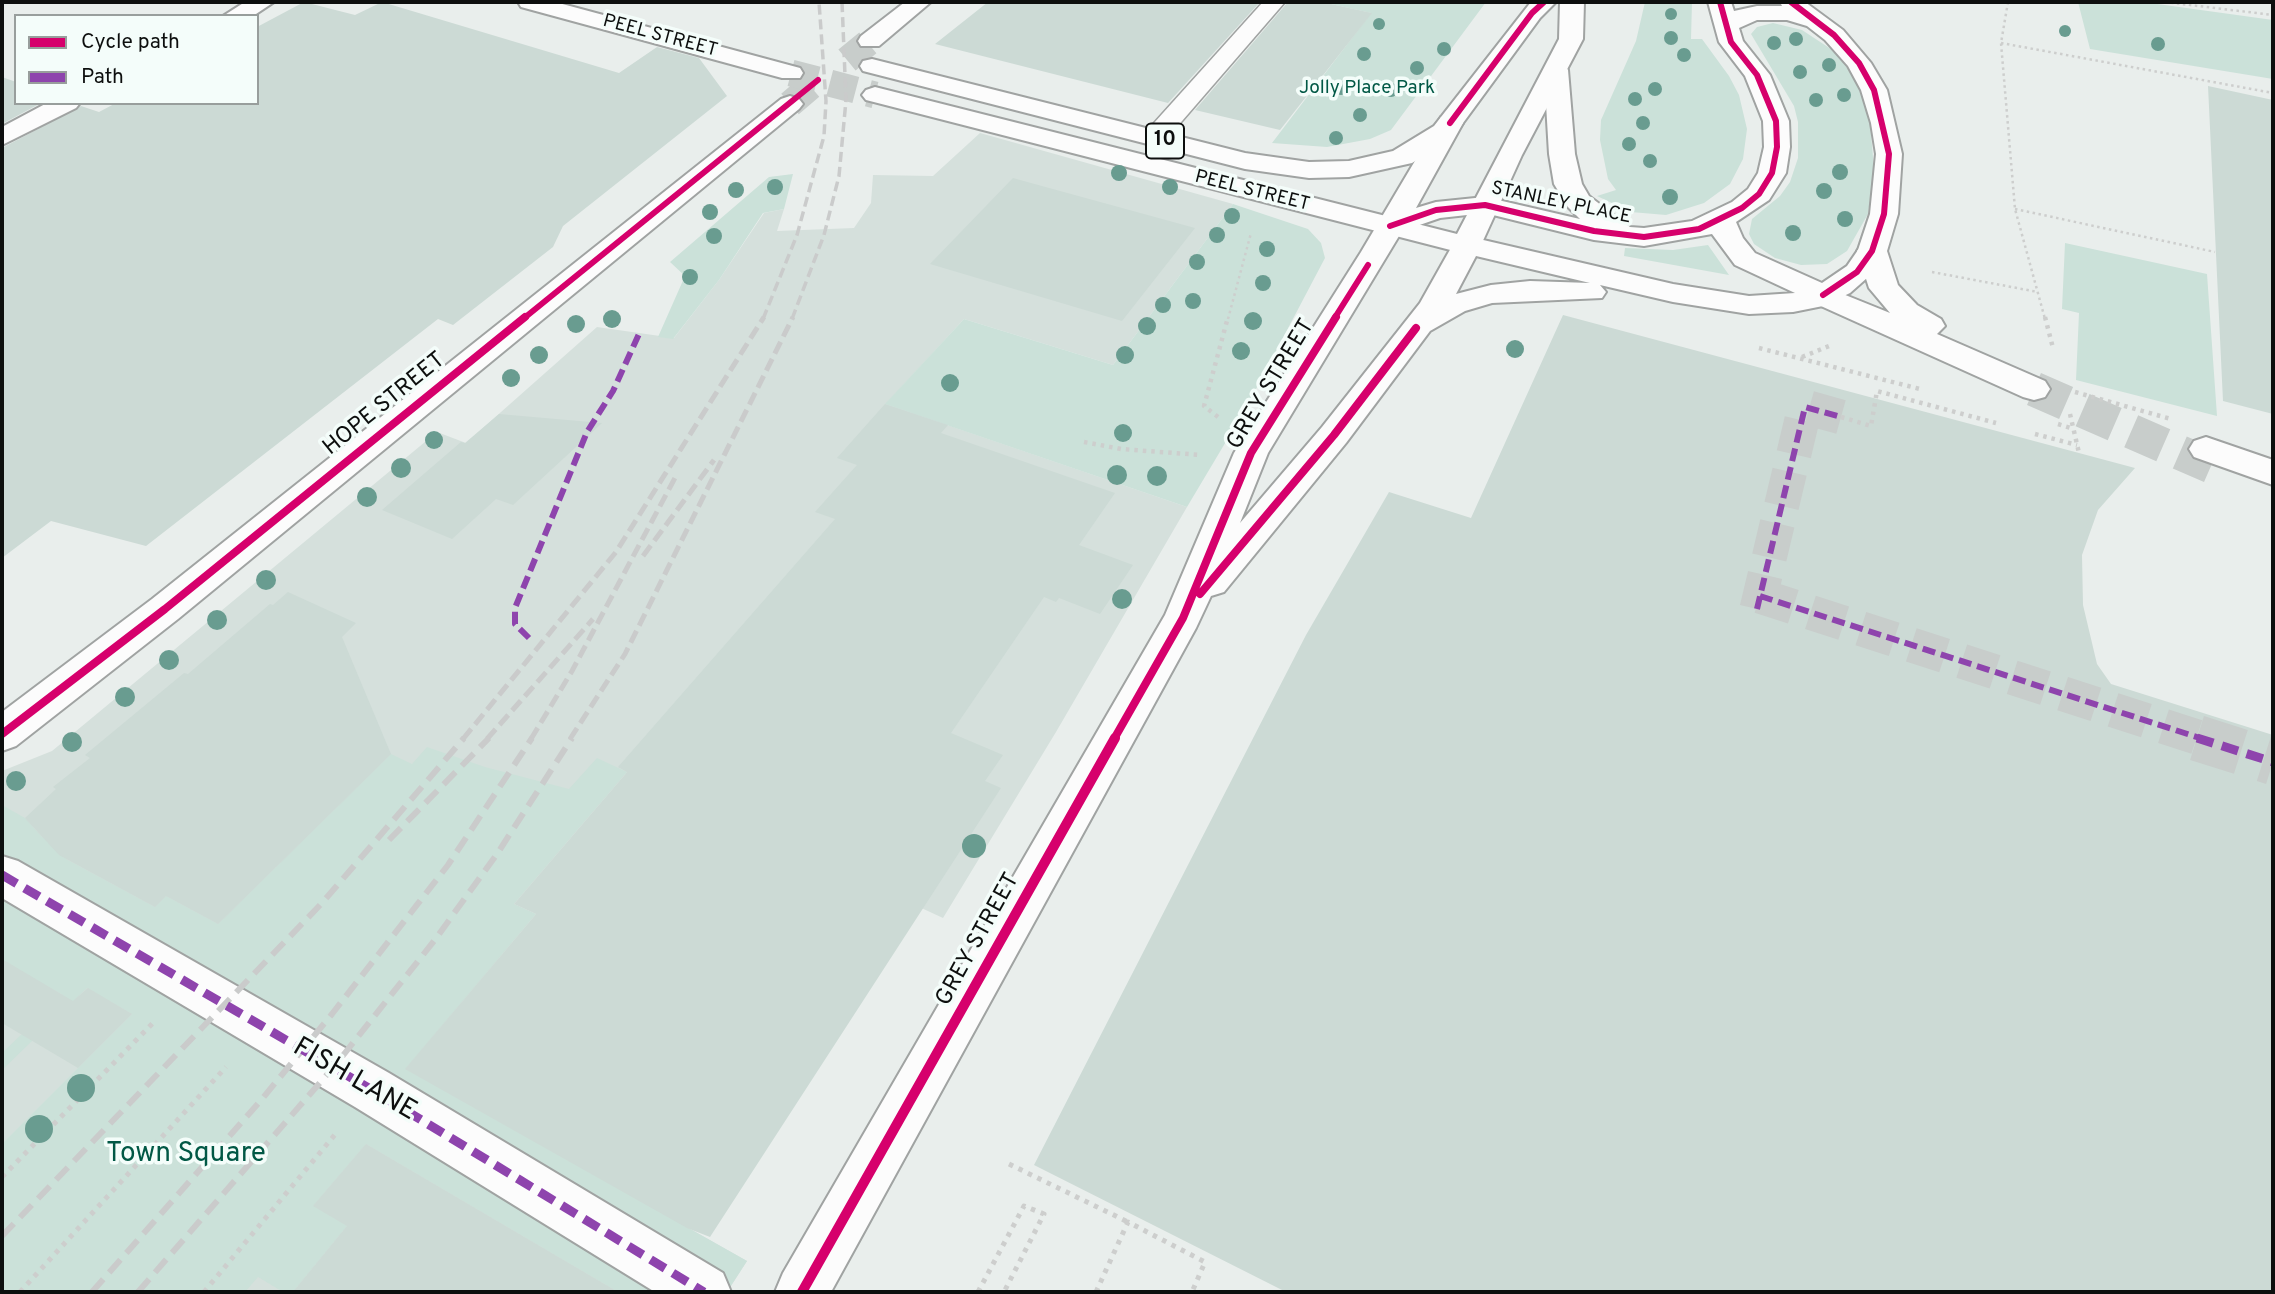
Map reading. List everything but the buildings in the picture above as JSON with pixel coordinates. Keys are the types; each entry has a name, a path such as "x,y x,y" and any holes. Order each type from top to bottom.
{"street":[{"path":"239,14 262,2"},
{"name":"PEEL STREET","path":"529,2 791,88"},
{"name":"PEEL STREET","path":"919,2 871,54 1154,138 1271,166 1309,170 1349,169 1402,157 1437,137 1450,123"},
{"name":"GREY STREET","path":"802,1292 1189,607 1251,453 1450,123 1532,13 1544,2"},
{"name":"GREY STREET","path":"1189,607 1334,435 1450,280 1485,205 1572,39 1572,2"},
{"name":"STANLEY PLACE","path":"1390,226 1436,210 1485,205 1594,231 1634,237 1686,232 1721,220 1759,194 1772,173 1777,148 1776,121 1769,100 1757,75 1731,41 1725,28 1720,2"},
{"path":"1416,328 1461,301 1522,291 1586,291 1784,304 1823,295 1857,272 1872,251 1880,230 1888,185 1889,154 1884,123 1874,90 1859,63 1841,42 1791,2"},
{"path":"1725,28 1738,17 1765,12 1813,20"},
{"path":"1556,70 1562,154 1568,184 1578,201 1590,213 1634,237"},
{"name":"HOPE STREET","path":"2,734 165,609 791,88"},
{"name":"PEEL STREET","path":"875,95 1466,245"},
{"path":"2,137 63,105"},
{"path":"1721,220 1729,240 1745,259 1823,295 2043,373"},
{"path":"1466,245 1722,302"},
{"path":"1872,251 1878,277 1895,302 1934,329 2043,373"},
{"path":"2273,472 2208,458 2273,490"},
{"name":"FISH LANE","path":"2,875 372,1090 704,1292"}],"lane":[{"path":"1154,138 1274,2"}],"path":[{"path":"2008,2 2001,43 2015,209 2038,292 2043,373"},
{"path":"2165,2 2273,15"},
{"path":"2001,43 2273,93"},
{"path":"2015,209 2215,252"},
{"path":"1222,420 1204,406 1252,229"},
{"path":"1895,302 1919,269 2038,292"},
{"path":"1748,345 1927,391"},
{"path":"1841,417 1871,426 1877,391 1963,414"},
{"path":"2067,402 2079,453"},
{"path":"2047,422 2074,429"},
{"path":"1083,442 1113,448 1202,455"},
{"path":"2,1177 191,985"},
{"path":"20,1292 262,1027"},
{"path":"204,1292 372,1090"},
{"path":"1009,1164 1205,1262 1192,1292"},
{"path":"978,1292 1024,1206 1044,1214 1004,1292"},
{"path":"1096,1292 1128,1222"}],"shaded area":[{"path":"980,133 1233,204 1113,365 964,319 886,404 1187,507 1056,732 943,918 627,772 514,904 536,914 406,1068 747,1261 727,1292 2,1292 2,771 52,751 437,432 466,443 597,327 674,338 719,280 764,213 784,209 777,231 854,228 871,203 873,175 933,176"}],"green space":[{"name":"Jolly Place Park","path":"1322,2 1486,2 1391,130 1370,139 1327,147 1272,143 1371,13"},
{"path":"1645,2 1692,2 1691,39 1702,39 1729,76 1739,95 1747,129 1743,159 1730,184 1704,203 1666,215 1631,212 1597,196 1616,190 1608,179 1600,140 1601,120 1636,41"},
{"path":"2078,2 2143,2 2273,20 2273,79 2090,49"},
{"path":"1773,23 1802,30 1837,53 1860,87 1870,122 1874,169 1868,214 1847,251 1827,264 1801,265 1775,258 1754,244 1749,234 1752,219 1780,196 1790,182 1798,158 1798,122 1794,106 1751,34 1757,27"},
{"path":"793,174 784,209 763,213 719,280 673,339 658,337 685,276 670,262 769,177"},
{"path":"1233,204 1308,229 1321,243 1325,258 1246,408 1187,507 885,404 964,319 1113,365"},
{"path":"2065,243 2207,274 2217,416 2076,380 2079,313 2062,309"},
{"path":"1708,245 1729,275 1624,256 1625,248 1673,250"},
{"name":"Town Square","path":"427,747 485,767 569,789 597,758 627,772 514,904 536,914 406,1069 747,1261 727,1292 618,1292 366,1144 314,1205 347,1226 293,1292 283,1292 258,1277 245,1292 2,1292 2,1144 132,1014 87,988 2,1070 2,1053 63,995 2,961 2,805 25,818 42,837 73,854 66,859 155,907 166,896 218,924 391,754 412,764"}],"tunnel":[{"path":"847,60 870,41"},
{"path":"791,73 875,95"},
{"path":"790,104 818,80"},
{"path":"2034,389 2211,466"},
{"path":"1760,596 1805,407 1841,417"},
{"path":"1757,609 1760,596"},
{"path":"1760,596 2203,739"},
{"path":"2197,738 2273,762"}],"railway":[{"path":"763,318 797,235 824,136 826,101 819,2"},
{"path":"792,319 824,235 839,176 846,100 842,2"},
{"path":"570,739 625,654 793,317"},
{"path":"463,739 616,552 763,318"},
{"path":"643,556 714,460"},
{"path":"531,739 572,671 676,476"},
{"path":"487,739 593,619"},
{"path":"2,1236 322,903 464,738"},
{"path":"389,840 489,738"},
{"path":"92,1292 262,1099 332,1014 448,865 532,738"},
{"path":"138,1292 337,1063 434,941 497,854 572,738"}],"marked path":[{"path":"529,638 515,624 515,608 587,432 613,391 639,334"},
{"path":"1757,609 1805,407 1841,417"},
{"path":"1760,596 2273,762"},
{"path":"2,875 372,1090 704,1292"}],"cycle path":[{"path":"1450,123 1532,13 1544,2"},
{"path":"1390,226 1436,210 1485,205 1594,231 1644,237 1699,229 1742,208 1759,194 1772,173 1777,147 1776,121 1757,75 1731,42 1720,2"},
{"path":"1791,2 1834,35 1859,63 1874,90 1889,154 1884,214 1872,251 1857,272 1823,295"},
{"path":"2,734 165,609 818,80"},
{"path":"802,1292 1183,618 1251,453 1368,265"},
{"path":"1200,594 1334,435 1416,328"}]}
